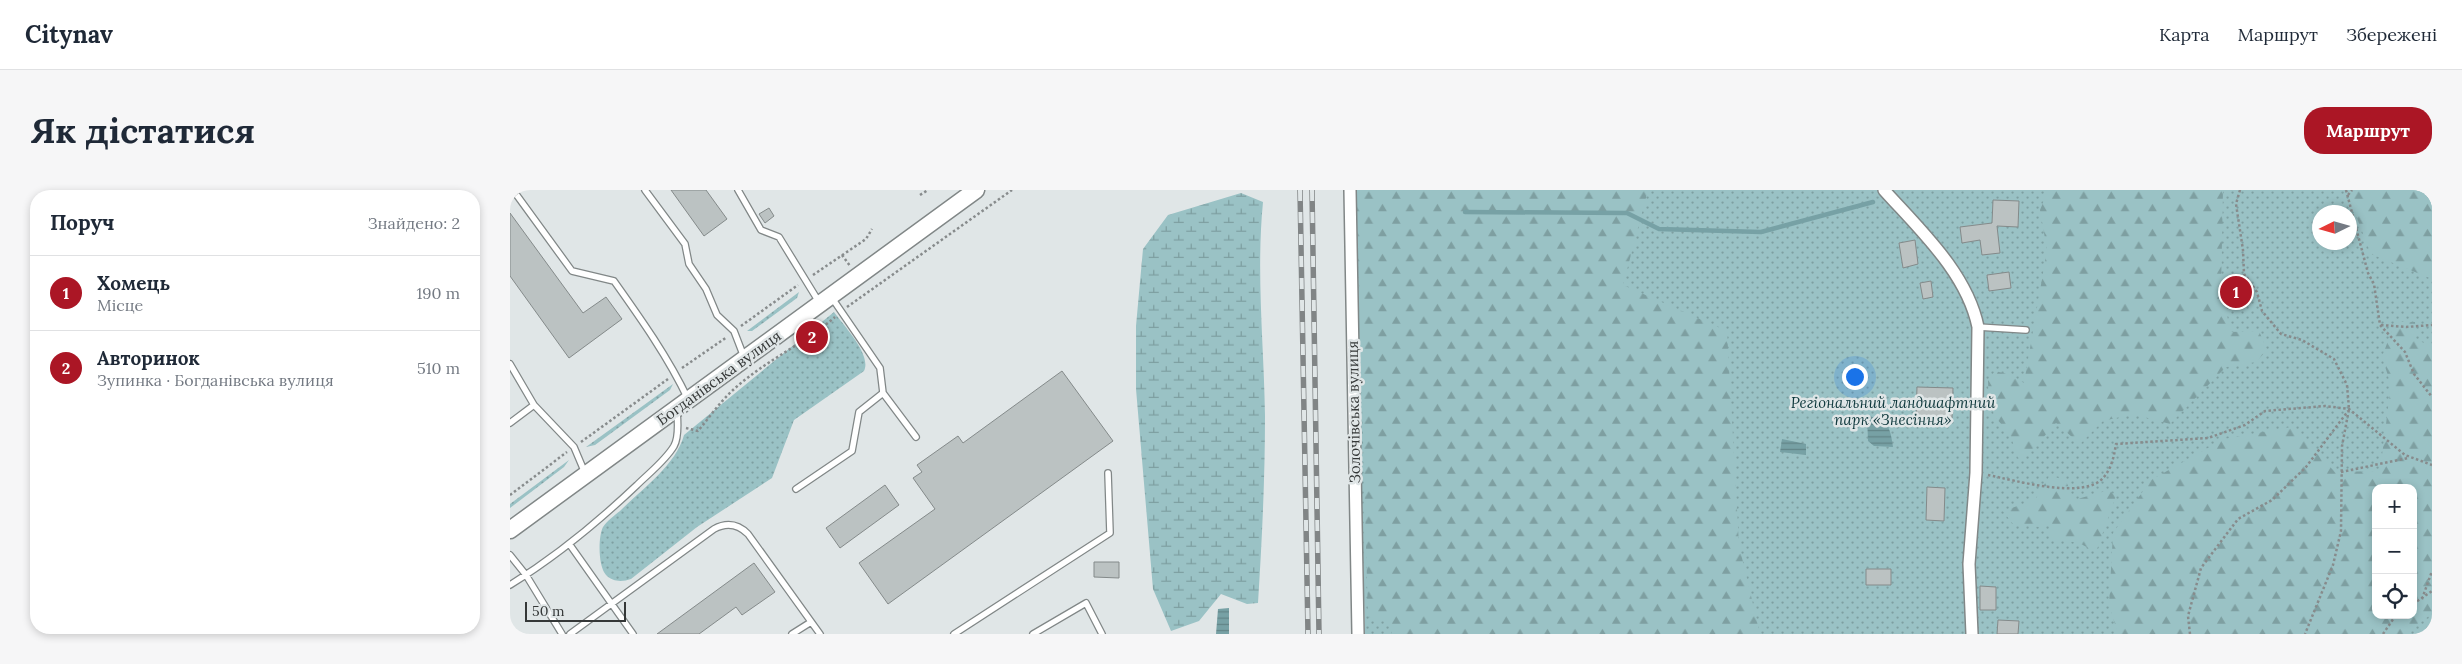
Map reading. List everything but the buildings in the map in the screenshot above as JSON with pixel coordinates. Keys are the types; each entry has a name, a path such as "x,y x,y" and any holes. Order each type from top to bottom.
{"main road":[{"name":"Богданівська вулиця","path":"510,530 976,190"}],"street":[{"name":"Золочівська вулиця","path":"1350,190 1358,634"},
{"path":"1884,190 1955,274 1974,306 1978,328 1976,473 1969,564 1972,634"}],"lane":[{"path":"510,585 570,545 598,522 657,466 674,446 683,404 676,374 649,330 614,281 572,271 513,190"},
{"path":"646,190 685,244 689,264 706,289 717,315 734,331 744,359"},
{"path":"738,190 761,230 780,237 825,300 842,311 880,368 883,393 916,438"},
{"path":"1978,328 2026,330"},
{"path":"510,364 534,405 574,447 586,475"},
{"path":"796,489 852,451 859,412 883,393"},
{"path":"510,423 534,405"},
{"path":"954,634 1110,533 1108,473"},
{"path":"570,634 714,529 732,525 748,534 820,634"},
{"path":"570,545 633,634"},
{"path":"510,555 526,575 562,634"},
{"path":"1033,634 1086,603 1102,634"},
{"path":"792,634 811,622"}],"path":[{"path":"920,195 928,190"},
{"path":"678,426 698,430 731,392 756,372 820,330 842,311 1012,190"},
{"path":"2240,190 2236,204 2243,250 2244,274 2257,292 2262,311 2282,334 2302,340 2334,358 2347,385 2349,409 2342,446 2341,531 2333,565 2305,634"},
{"path":"2346,190 2368,273 2374,284 2380,325 2405,352 2414,374 2432,397"},
{"path":"2348,195 2352,190"},
{"path":"814,274 866,239 872,230"},
{"path":"740,327 800,284"},
{"path":"2380,325 2406,327 2432,325"},
{"path":"681,369 728,336"},
{"path":"580,443 669,378"},
{"path":"1976,473 2060,489 2087,486 2103,479 2113,462 2116,444 2208,438 2245,425 2265,411 2324,406 2349,409 2409,457 2432,465"},
{"path":"2190,634 2188,616 2201,568 2238,519 2272,500 2306,467 2349,409"},
{"path":"510,495 568,451"},
{"path":"2341,472 2409,457"},
{"path":"2422,599 2432,571"},
{"path":"2417,602 2432,591"},
{"path":"2383,634 2393,619"}],"green space":[{"name":"Регіональний ландшафтний парк «Знесіння»","path":"1353,190 2432,190 2432,634 1365,634"},
{"path":"1356,190 1648,190 1623,285 1727,331 1739,545 1760,634 1392,634 1390,622 1368,617"},
{"path":"2048,190 2223,190 2221,291 2231,332 2259,331 2267,350 2256,362 2226,367 2170,424 2133,414 2103,421 2080,444 2056,423 2034,448 2018,458 2010,434 1995,417 1989,400 1988,381 1995,371 2011,375 2024,383 2047,250 2040,210"},
{"path":"2346,190 2432,190 2432,279 2371,254 2357,218 2357,205 2352,205"},
{"path":"1241,193 1263,202 1260,282 1265,439 1258,603 1247,604 1221,594 1199,621 1171,631 1153,589 1136,389 1136,326 1143,249 1168,215"},
{"path":"799,292 797,298 752,331 747,331"},
{"path":"834,312 861,349 865,364 864,371 794,420 772,478 697,527 631,579 618,581 606,575 601,565 600,537 603,527 609,520 666,466 680,446 684,435"},
{"path":"2395,322 2415,322 2416,339 2432,347 2432,614 2403,634 2118,634 2109,605 2113,533 2151,480 2224,439 2291,427 2335,472 2380,471 2391,385 2382,357"},
{"path":"673,384 670,390 595,445 586,447"},
{"path":"569,460 564,467 510,508 510,504"},
{"path":"2050,475 2066,481 2074,500 2109,490 2116,496 2096,552 2079,543 2051,538 2049,523 2040,527 2013,524 2003,511 2035,500"}],"shaded area":[{"path":"1867,415 1887,425 1893,447 1874,446 1868,441"},
{"path":"1782,439 1806,444 1806,455 1780,452"},
{"path":"1229,608 1229,634 1216,634 1218,609"}],"waterway":[{"path":"1465,212 1627,213 1659,229 1761,232 1873,202"}],"railway":[{"path":"1300,190 1308,634"},
{"path":"1312,190 1319,634"}],"place":[{"name":"Хомець","path":"2236,292"},
{"name":"Авторинок","path":"812,337"}]}
